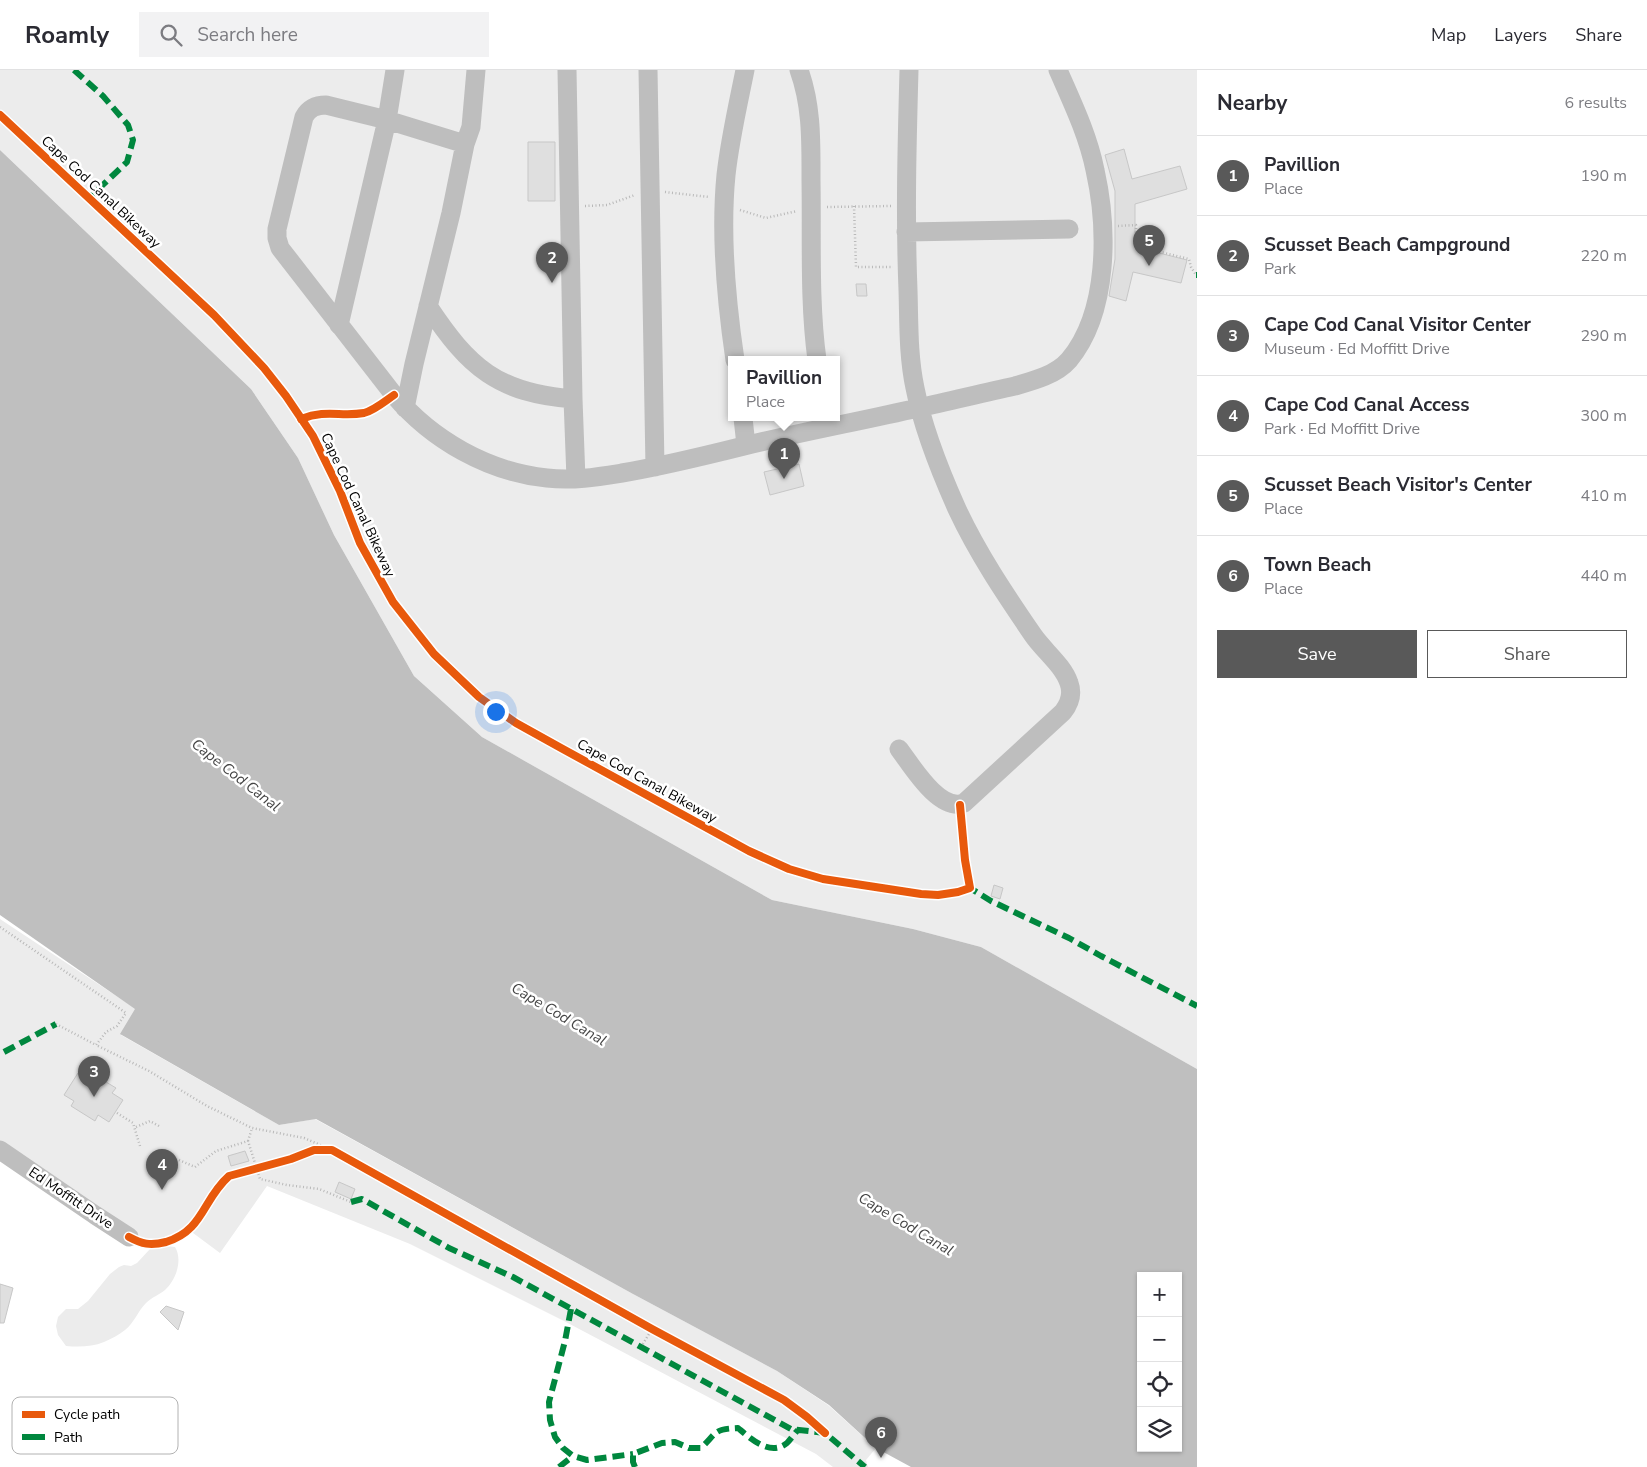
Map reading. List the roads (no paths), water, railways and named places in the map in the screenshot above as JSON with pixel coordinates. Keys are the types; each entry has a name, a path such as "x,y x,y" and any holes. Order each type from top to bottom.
{"street":[{"path":"339,325 387,120 395,70"},
{"path":"405,408 471,127 476,70"},
{"path":"567,70 576,479"},
{"path":"648,70 656,468"},
{"path":"735,356 726,284 725,203 729,150 745,70"},
{"path":"798,70 805,91 811,129 812,302 817,356"},
{"path":"899,749 925,783 938,796 951,803 960,805 1063,712 1070,699 1071,691 1069,682 1062,670 1037,640 985,564 946,482 920,408 910,358 907,267 909,70"},
{"path":"840,421 920,408 1031,382 1058,369 1069,361 1089,326 1097,303 1102,263 1102,228 1099,192 1091,154 1058,70"},
{"path":"466,144 387,120 326,105 319,105 307,112 304,117 277,229 277,238 284,256 405,408 426,427 467,453 497,466 541,477 589,479 656,468 832,422"},
{"path":"906,232 1069,229"},
{"path":"428,306 451,339 463,352 479,367 495,378 514,388 532,394 573,399"},
{"path":"743,421 746,446"},
{"name":"Ed Moffitt Drive","path":"0,1150 128,1237"}],"water":[{"name":"Cape Cod Canal","path":"0,150 251,389 298,458 334,535 414,676 482,737 772,900 913,929 981,947 1197,1069 1197,1467 911,1467 876,1448 829,1405 777,1371 633,1294 316,1119 279,1125 120,1034 135,1009 0,915"}],"place":[{"name":"Scusset Beach Visitor's Center","path":"1149,266"},
{"name":"Scusset Beach Campground","path":"552,283"},
{"name":"Pavillion","path":"784,479"},
{"name":"Cape Cod Canal Visitor Center","path":"94,1097"},
{"name":"Cape Cod Canal Access","path":"162,1190"},
{"name":"Town Beach","path":"881,1458"}]}
